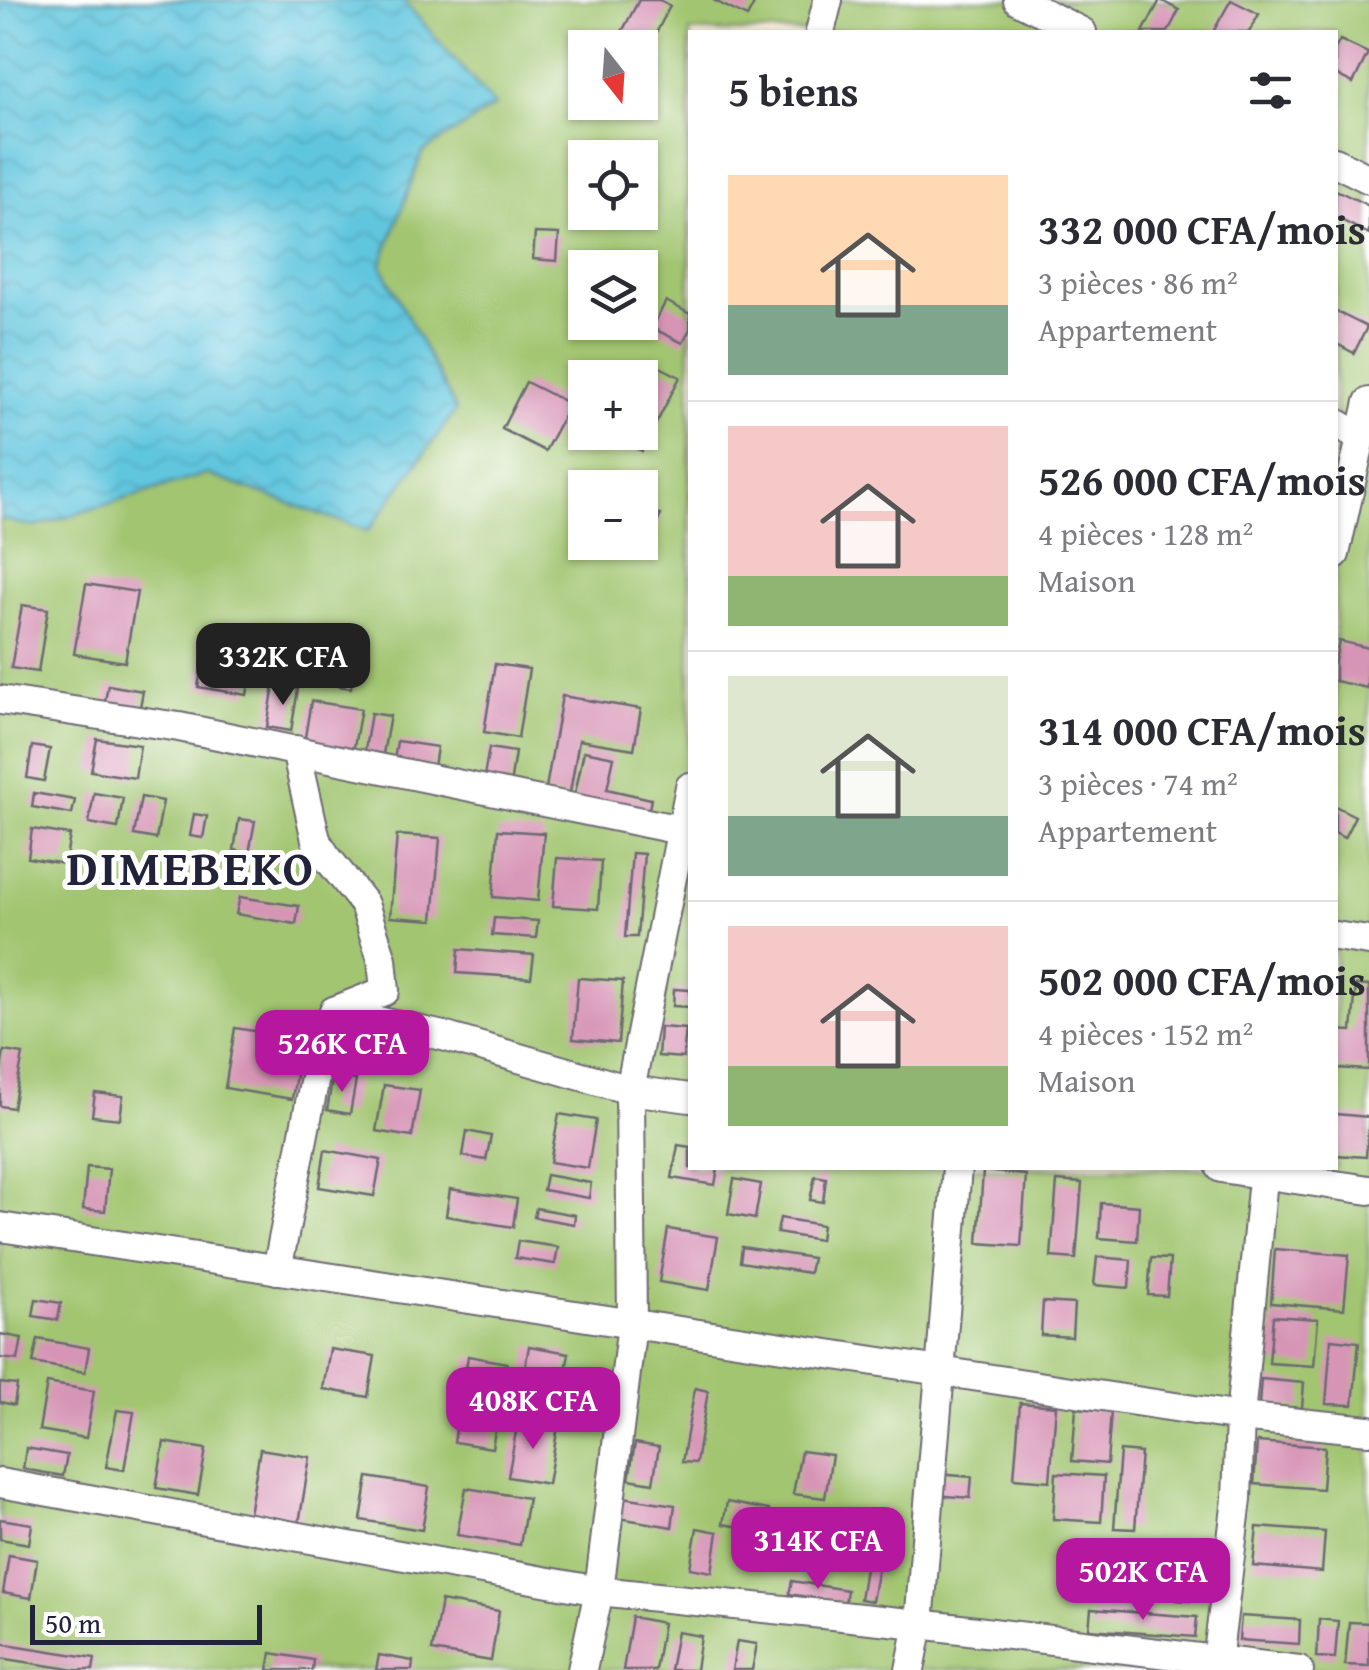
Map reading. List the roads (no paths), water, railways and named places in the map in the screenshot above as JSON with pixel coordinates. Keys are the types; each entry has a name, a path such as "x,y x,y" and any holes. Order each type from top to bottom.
{"street":[{"path":"820,30 828,0"},
{"path":"1018,0 1078,30"},
{"path":"1338,164 1369,179"},
{"path":"1338,541 1369,402"},
{"path":"1338,424 1361,438"},
{"path":"0,700 179,727 685,831"},
{"path":"277,1270 322,1042 334,1011 384,991 382,959 364,904 316,840 296,750"},
{"path":"582,1670 600,1592 632,1324 630,1090 688,805"},
{"path":"1338,936 1369,941"},
{"path":"334,1011 442,1036 630,1090 688,1098"},
{"path":"910,1670 920,1624 957,1170"},
{"path":"1217,1665 1237,1499 1240,1417 1264,1170 1369,1190"},
{"path":"0,1227 1240,1417 1369,1430"},
{"path":"0,1483 600,1592 920,1624 1217,1665 1299,1670"}],"water":[{"path":"0,0 403,0 495,106 422,153 381,265 456,410 368,531 206,474 34,527 0,519"}],"district":[{"name":"DIMEBEKO","path":"191,868"}]}
